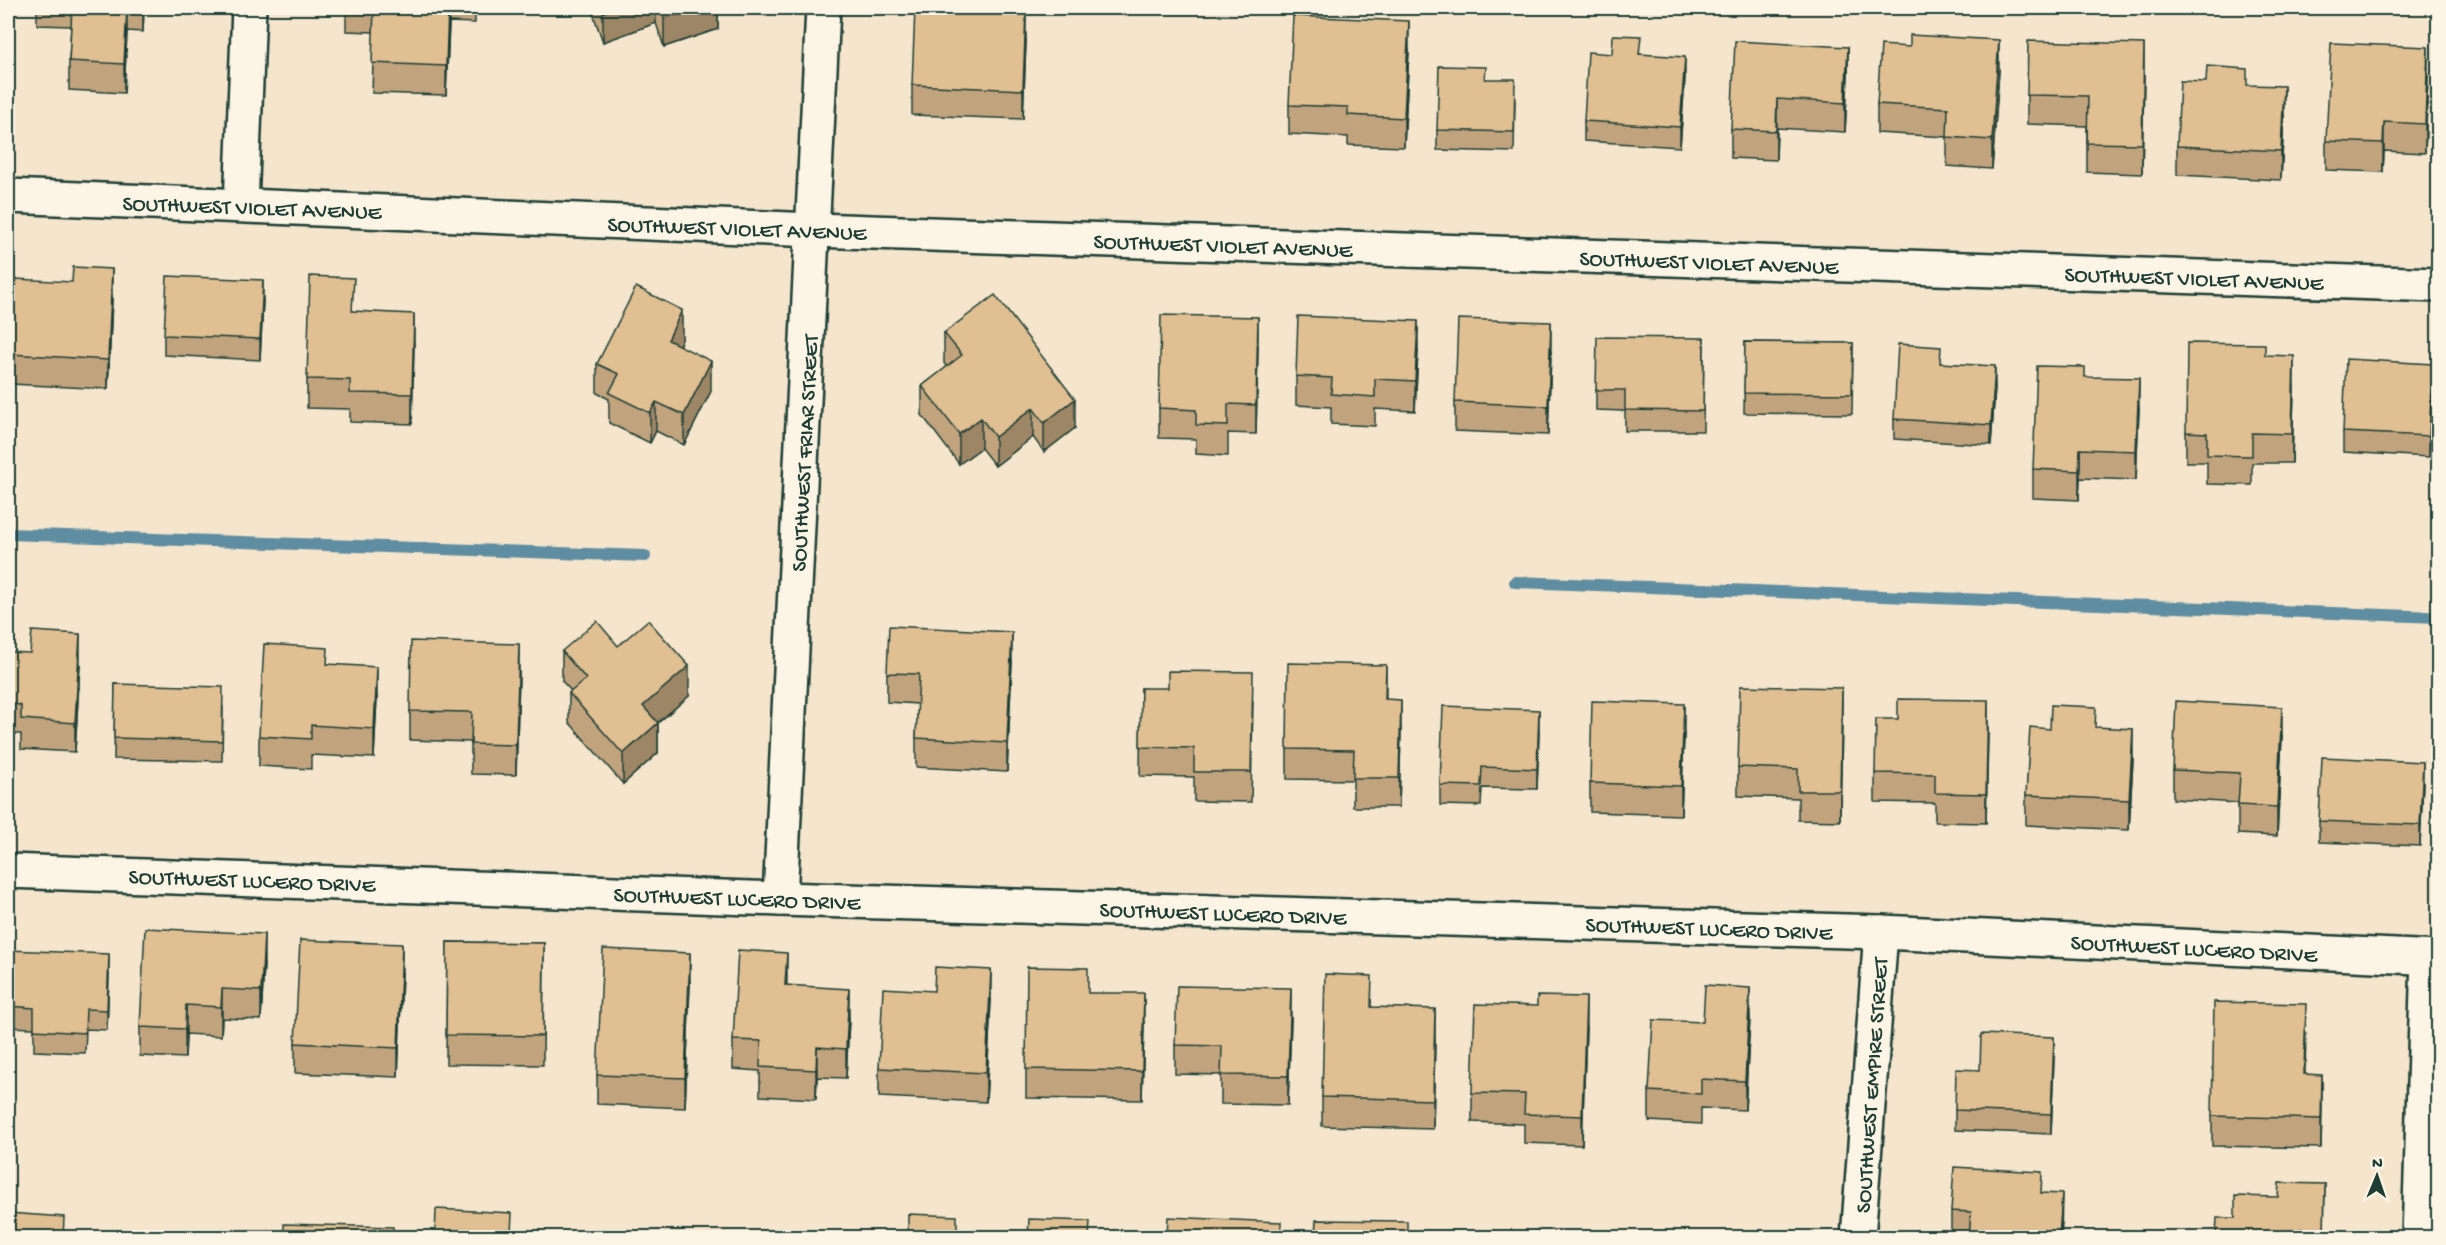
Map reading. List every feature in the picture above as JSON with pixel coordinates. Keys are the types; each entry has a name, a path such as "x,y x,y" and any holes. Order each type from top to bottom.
{"street":[{"path":"241,205 249,8"},
{"name":"SOUTHWEST FRIAR STREET","path":"780,899 823,8"},
{"name":"SOUTHWEST VIOLET AVENUE","path":"8,196 814,230 2439,285"},
{"name":"SOUTHWEST LUCERO DRIVE","path":"8,871 780,899 1881,932 2433,958"},
{"name":"SOUTHWEST EMPIRE STREET","path":"1858,1238 1881,932"},
{"path":"2419,1238 2433,958"}],"building":[{"path":"72,8 127,8 124,64 69,61"},
{"path":"374,8 448,8 446,66 372,63"},
{"path":"601,8 617,8 603,12"},
{"path":"661,8 695,8 664,18"},
{"path":"915,8 1026,10 1023,90 912,85"},
{"path":"1293,16 1409,21 1404,118 1348,115 1348,107 1289,105"},
{"path":"1613,35 1641,36 1639,54 1685,57 1680,127 1584,121 1588,52 1612,54"},
{"path":"1910,35 1999,40 1992,140 1947,137 1948,108 1877,104 1881,45 1910,47"},
{"path":"1735,41 1848,47 1845,103 1777,99 1776,131 1731,129"},
{"path":"2028,41 2144,44 2142,144 2087,143 2088,96 2027,95"},
{"path":"2331,43 2428,47 2425,124 2384,122 2383,143 2326,141"},
{"path":"1439,66 1486,67 1485,79 1515,79 1514,132 1437,130"},
{"path":"2207,66 2247,69 2247,85 2284,86 2281,151 2177,146 2180,81 2206,82"},
{"path":"73,267 112,269 108,360 11,354 15,279 72,282"},
{"path":"167,276 263,280 260,339 164,335"},
{"path":"310,276 354,278 352,311 414,314 412,394 350,393 350,380 307,379"},
{"path":"636,287 682,310 668,340 711,361 684,415 656,402 650,413 609,393 619,374 597,364"},
{"path":"995,295 1075,399 1044,423 1033,408 995,437 981,418 959,434 922,386 962,355 944,333"},
{"path":"1161,315 1258,317 1256,405 1228,404 1228,426 1196,425 1196,410 1159,408"},
{"path":"1298,316 1418,321 1415,381 1375,379 1375,397 1331,394 1332,378 1296,376"},
{"path":"1458,319 1551,322 1548,406 1455,402"},
{"path":"1597,337 1704,338 1703,411 1625,410 1625,390 1596,390"},
{"path":"1745,342 1853,343 1852,394 1744,393"},
{"path":"2187,343 2265,344 2265,355 2294,356 2292,434 2252,433 2252,456 2207,455 2207,433 2186,432"},
{"path":"1898,344 1941,347 1940,363 1995,366 1991,425 1894,419"},
{"path":"2346,359 2433,364 2429,436 2343,432"},
{"path":"2037,366 2085,367 2085,377 2139,378 2136,451 2080,449 2079,471 2033,469"},
{"path":"648,620 689,666 643,706 658,723 623,754 569,693 586,679 562,651 597,621 618,646"},
{"path":"889,626 1012,632 1007,743 916,738 919,674 887,673"},
{"path":"32,631 80,634 75,723 21,719 21,705 8,704 8,652 30,653"},
{"path":"411,641 519,644 516,745 471,744 472,712 410,711"},
{"path":"264,644 328,648 327,664 377,667 374,729 311,725 311,739 259,736"},
{"path":"1288,663 1386,665 1385,699 1401,700 1399,778 1353,778 1354,750 1287,749"},
{"path":"1168,671 1253,672 1251,772 1194,772 1194,748 1140,747 1141,688 1168,688"},
{"path":"115,684 223,687 222,741 114,738"},
{"path":"1740,686 1842,688 1840,791 1798,791 1798,769 1738,767"},
{"path":"1898,699 1988,700 1986,794 1935,793 1935,774 1875,773 1876,719 1898,719"},
{"path":"1592,701 1684,704 1681,786 1590,783"},
{"path":"2176,701 2282,707 2277,807 2238,805 2240,773 2173,770"},
{"path":"2051,705 2096,707 2095,727 2133,729 2129,800 2026,795 2030,727 2050,729"},
{"path":"1443,706 1539,710 1537,769 1482,767 1481,786 1440,785"},
{"path":"2322,757 2423,762 2420,825 2319,821"},
{"path":"145,928 264,934 261,991 222,989 221,1007 186,1005 185,1029 140,1027"},
{"path":"300,940 402,944 398,1048 295,1043"},
{"path":"447,942 544,943 543,1036 446,1035"},
{"path":"603,949 690,953 685,1078 597,1075"},
{"path":"8,950 109,954 107,1010 86,1009 85,1033 34,1030 34,1008 8,1006"},
{"path":"738,950 787,953 785,985 849,989 846,1049 817,1047 816,1070 760,1067 761,1041 733,1040"},
{"path":"935,967 991,970 986,1073 879,1068 883,988 934,991"},
{"path":"1027,967 1088,968 1088,993 1144,993 1142,1071 1026,1069"},
{"path":"1325,974 1372,976 1371,1007 1435,1009 1433,1100 1322,1097"},
{"path":"1705,985 1750,988 1745,1081 1701,1079 1701,1094 1649,1091 1653,1020 1703,1022"},
{"path":"1177,986 1291,988 1288,1076 1221,1075 1222,1046 1175,1045"},
{"path":"1537,996 1586,997 1582,1116 1524,1114 1525,1094 1472,1093 1475,1004 1537,1006"},
{"path":"2214,1002 2306,1004 2304,1074 2322,1075 2321,1119 2212,1116"},
{"path":"1981,1034 2054,1037 2051,1114 1955,1110 1956,1069 1980,1070"},
{"path":"1954,1167 2042,1172 2041,1193 2062,1194 2059,1238 1969,1238 1971,1212 1951,1211"},
{"path":"2279,1183 2325,1184 2324,1230 2300,1229 2300,1238 2216,1238 2217,1218 2235,1218 2235,1196 2278,1197"},
{"path":"436,1209 512,1213 511,1234 542,1235 542,1238 435,1238"},
{"path":"8,1213 64,1217 63,1238 8,1238"},
{"path":"908,1214 957,1216 957,1238 876,1238 876,1234 908,1235"},
{"path":"1168,1217 1281,1222 1281,1238 1167,1238"},
{"path":"1029,1219 1090,1221 1089,1238 1028,1238"},
{"path":"1316,1220 1407,1221 1407,1238 1315,1238"},
{"path":"284,1224 393,1227 393,1238 284,1238"},
{"path":"1462,1232 1550,1236 1550,1238 1462,1238"},
{"path":"622,1236 686,1237 622,1238"}],"waterway":[{"path":"8,534 645,556"},
{"path":"1515,582 2438,617"}]}
